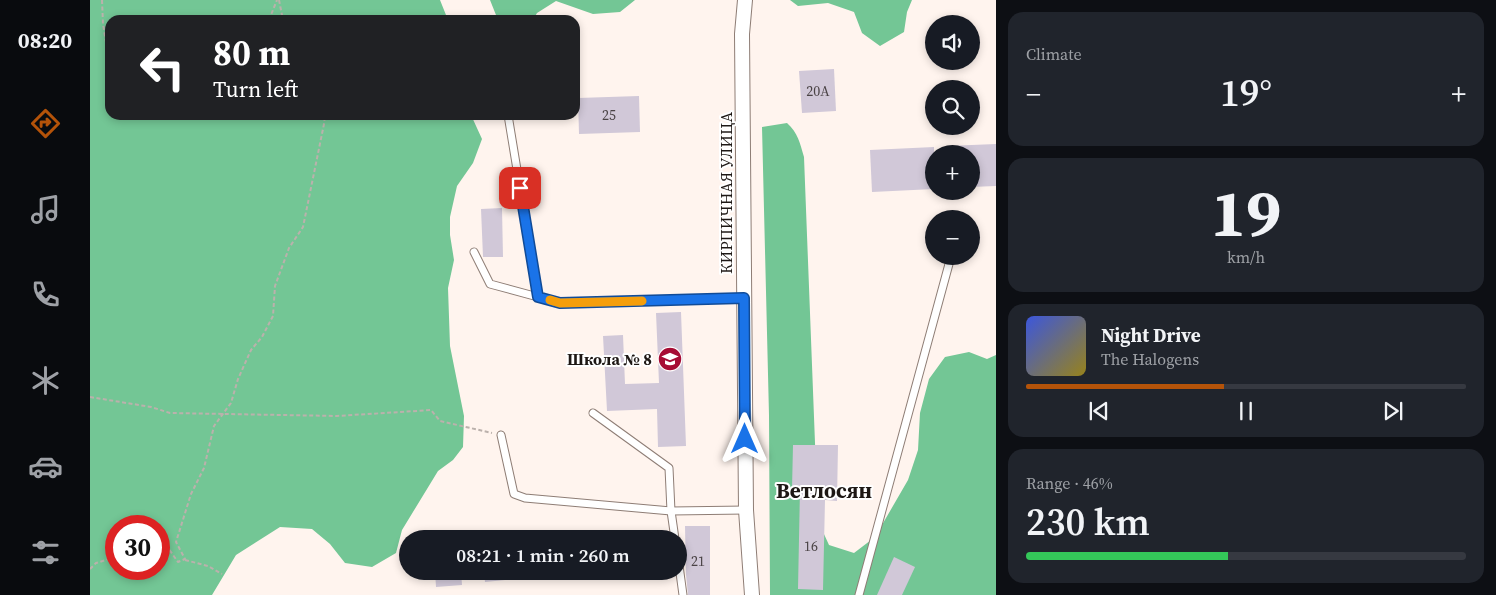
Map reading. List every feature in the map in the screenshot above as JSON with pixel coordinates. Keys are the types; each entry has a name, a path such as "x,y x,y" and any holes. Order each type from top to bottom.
{"street":[{"name":"КИРПИЧНАЯ УЛИЦА","path":"745,0 742,34 746,510 752,595"}],"lane":[{"path":"509,120 538,297"},
{"path":"474,252 490,284 560,303 744,298"},
{"path":"859,595 949,265"},
{"path":"592,413 669,468 674,530"},
{"path":"501,435 514,494 525,498 671,511 746,510"},
{"path":"681,580 683,595"}],"path":[{"path":"102,0 105,36"},
{"path":"271,15 278,0"},
{"path":"278,0 282,15"},
{"path":"185,560 176,542 191,494 204,468 214,426 231,402 238,379 251,350 262,337 273,316 275,286 289,248 303,227 324,120"},
{"path":"90,397 151,407 170,413 337,416 431,410 440,421 501,435"},
{"path":"170,551 178,562 185,560 208,566 222,574"},
{"path":"90,570 96,563 105,560"}],"green space":[{"path":"90,0 440,0 446,15 105,15 105,120 473,120 482,139 473,163 457,186 450,217 450,235 454,260 448,288 450,346 464,416 463,447 453,460 438,471 402,530 399,530 396,553 372,567 345,563 330,544 312,529 280,527 236,555 212,595 90,595"},
{"path":"490,0 635,0 620,12 593,14 556,1 536,15 496,15"},
{"path":"790,0 912,0 907,12 904,32 880,46 862,33 854,12 828,3 798,6"},
{"path":"787,123 796,134 804,157 818,521 829,545 854,553 875,537 908,480 918,450 920,413 929,379 945,357 969,352 987,359 996,355 996,595 770,595 769,415 762,127"}],"building":[{"path":"834,69 836,111 802,113 799,71"},
{"path":"639,96 640,132 579,134 580,98"},
{"path":"996,144 996,186 980,187 980,145 972,145"},
{"path":"925,147 925,189 872,192 870,150"},
{"path":"502,208 503,257 483,257 481,209"},
{"name":"Школа № 8","path":"681,312 686,446 658,447 657,409 607,411 603,336 623,335 625,384 659,383 656,313"},
{"path":"793,445 838,445 837,501 825,500 823,590 798,589 800,489 792,489"},
{"path":"685,526 710,526 710,595 688,595 687,530 685,530"},
{"path":"894,557 915,567 902,595 877,595"},
{"path":"436,580 462,580 462,585 436,587"},
{"path":"485,580 505,580 485,582"}],"slow traffic":[{"path":"550,300 560,303 642,301"}],"place":[{"name":"Школа № 8","path":"670,359"}],"district":[{"name":"Ветлосян","path":"824,491"}],"route":[{"path":"520,188 538,297 560,303 744,298 745,439"}]}
